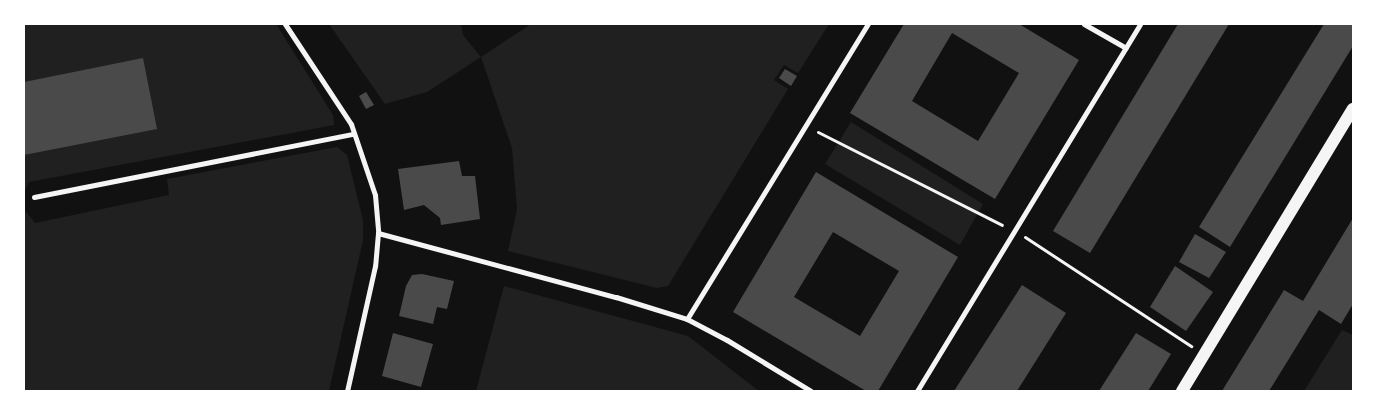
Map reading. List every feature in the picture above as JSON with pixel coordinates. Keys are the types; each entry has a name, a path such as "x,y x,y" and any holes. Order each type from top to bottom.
{"main road":[{"path":"1182,391 1353,109"}],"street":[{"path":"285,24 351,124 375,196 378,233 376,266 348,391"},
{"path":"687,319 868,24"},
{"path":"1084,24 1126,48"},
{"path":"917,391 1140,24"},
{"path":"34,197 353,134"},
{"path":"378,233 616,297 687,319 727,340 811,391"}],"path":[{"path":"806,126 1015,231 1204,354"}],"shaded area":[{"path":"24,24 276,24 333,115 334,125 29,182 24,192"},
{"path":"329,24 461,24 463,35 481,57 427,92 385,104"},
{"path":"531,24 829,24 798,73 784,65 774,80 788,89 668,286 657,288 508,251 517,209 512,148 481,57"},
{"path":"851,122 983,204 960,245 825,164"},
{"path":"337,147 347,155 363,220 363,240 329,391 24,391 24,209 35,223 169,195 167,179"},
{"path":"504,286 688,336 759,391 476,391"},
{"path":"1342,330 1353,335 1353,391 1304,391"}],"building":[{"path":"904,24 1019,24 1079,60 995,199 850,113","holes":["952,33 1019,73 978,141 912,101"]},
{"path":"1178,24 1229,24 1090,253 1053,231"},
{"path":"1324,24 1353,24 1353,46 1230,247 1199,227"},
{"path":"143,58 157,129 24,155 24,82"},
{"path":"785,69 797,76 791,86 779,78"},
{"path":"366,92 374,105 366,109 359,96"},
{"path":"459,161 462,176 475,176 480,219 441,225 440,218 424,205 404,210 398,169"},
{"path":"816,172 958,257 878,391 866,391 733,312","holes":["833,232 899,271 860,336 794,297"]},
{"path":"1353,218 1353,304 1341,324 1319,310 1269,391 1222,391 1284,290 1303,301"},
{"path":"1195,234 1226,252 1209,278 1179,262"},
{"path":"1175,266 1213,292 1186,331 1150,307"},
{"path":"422,274 454,281 447,309 437,307 433,324 399,316 406,286 412,275"},
{"path":"1022,285 1066,313 1017,391 954,391"},
{"path":"393,333 433,344 421,387 382,376"},
{"path":"1136,333 1171,354 1148,391 1099,391"}]}
